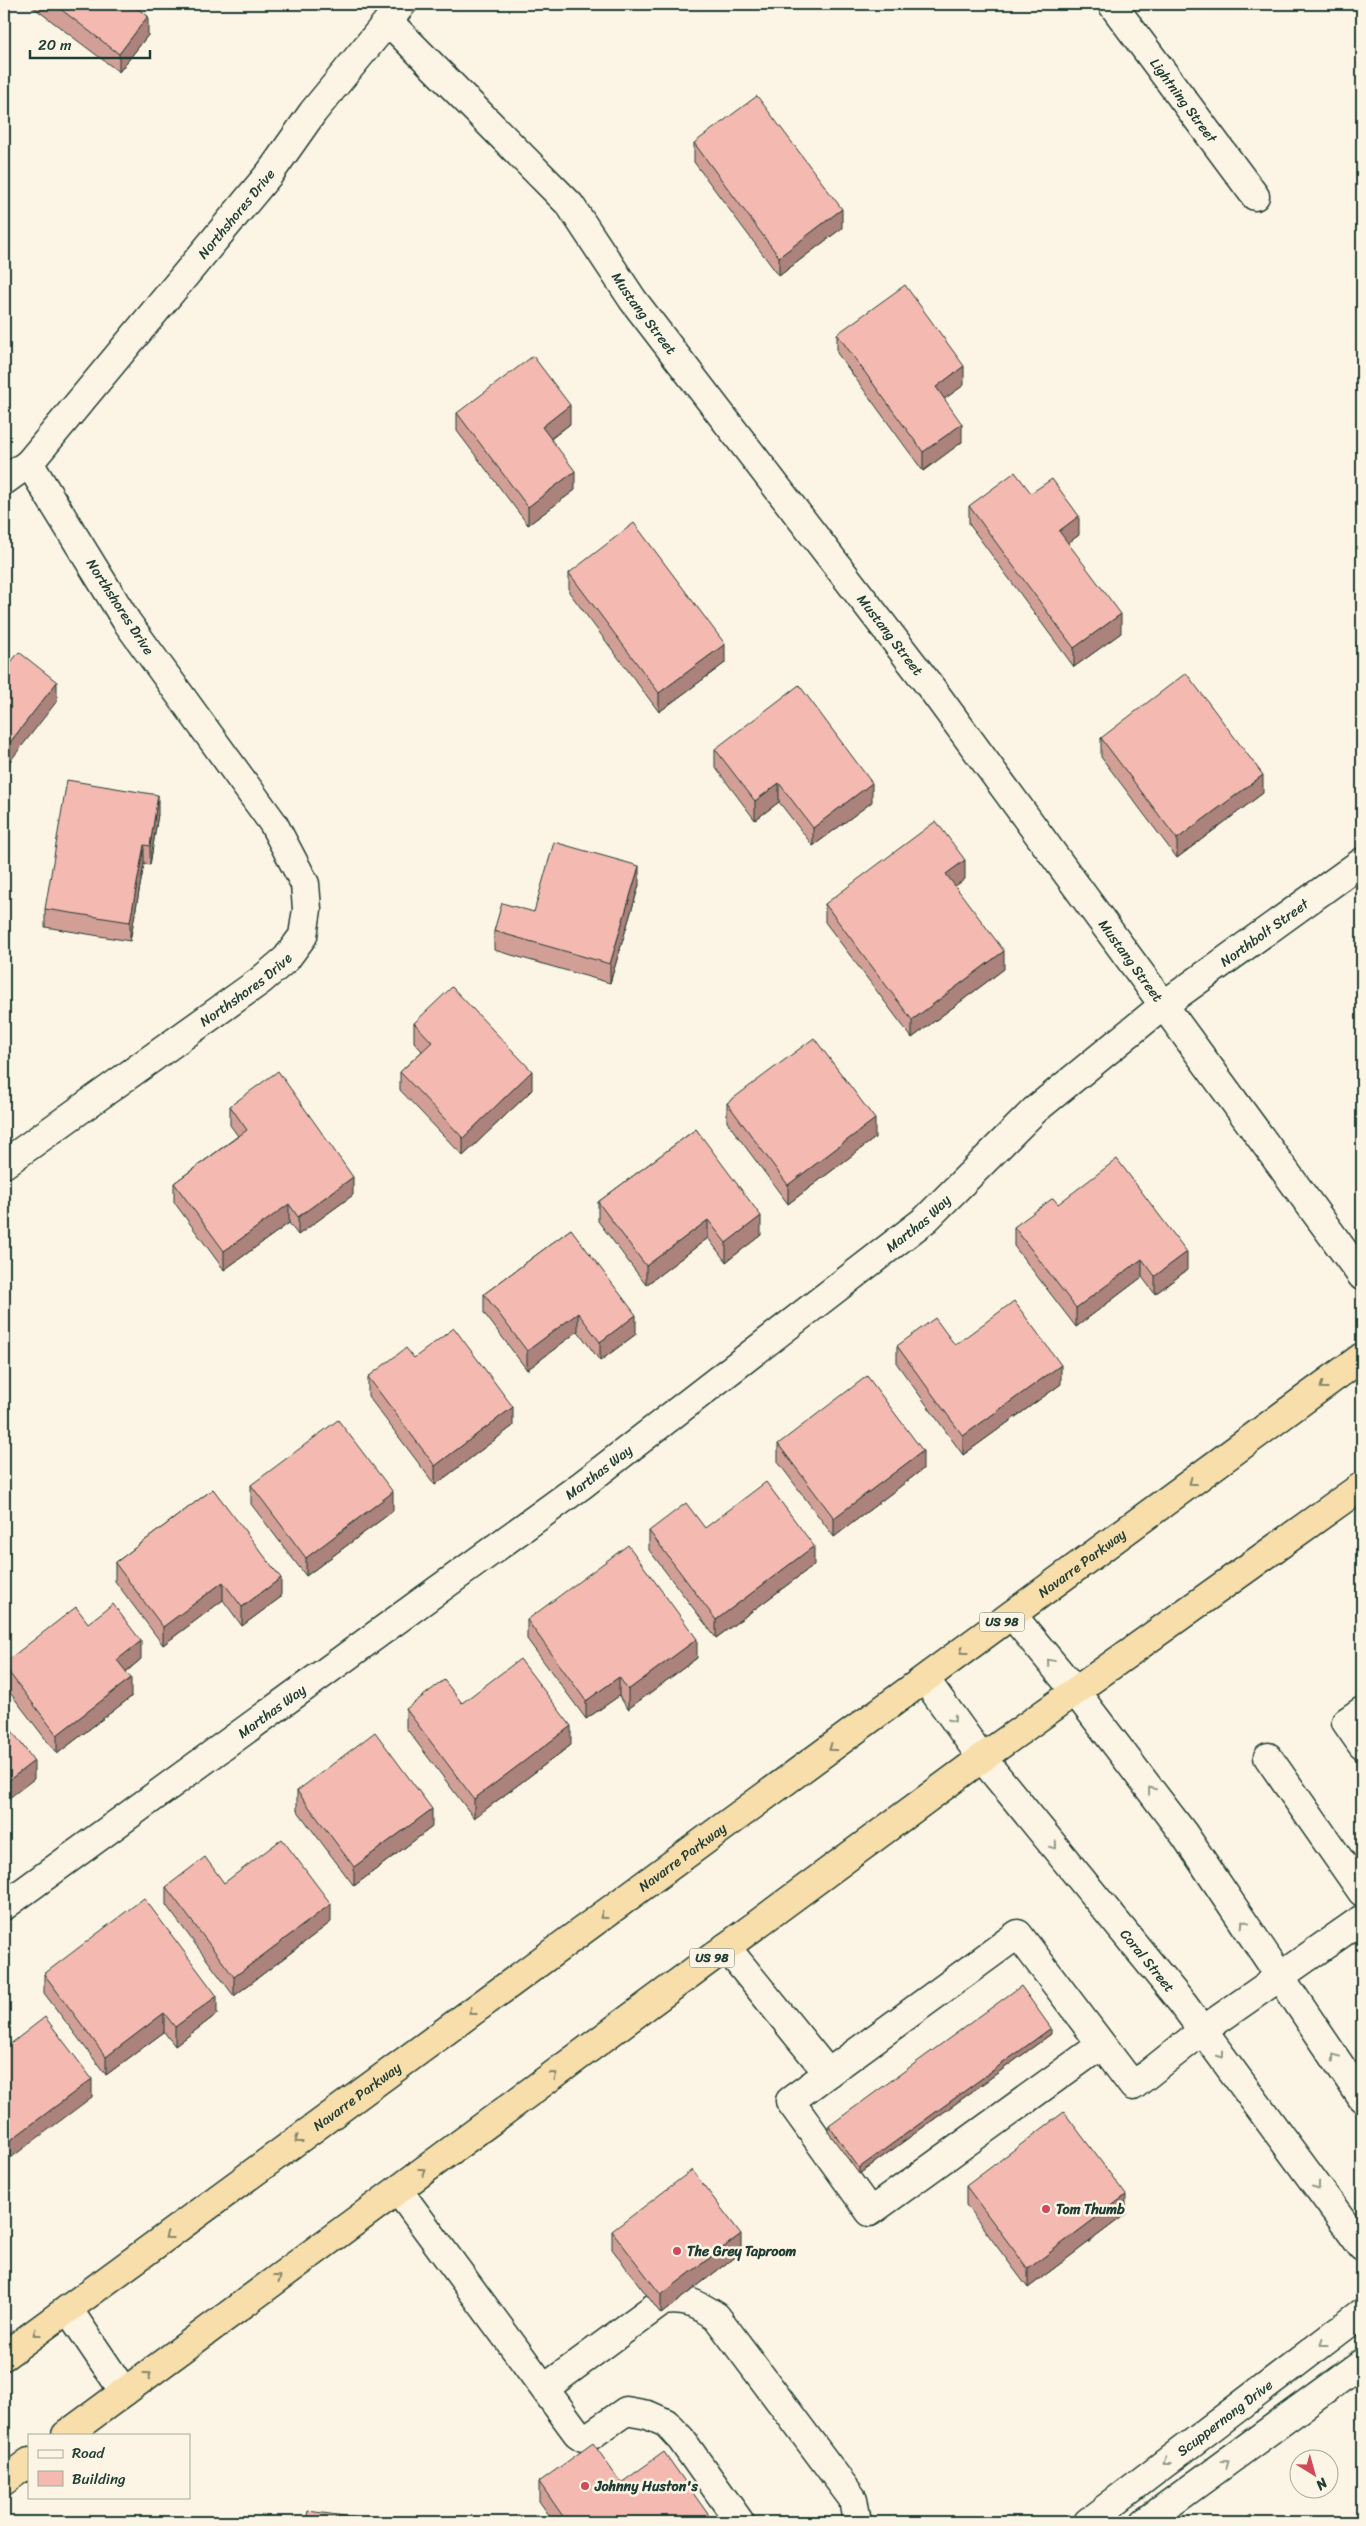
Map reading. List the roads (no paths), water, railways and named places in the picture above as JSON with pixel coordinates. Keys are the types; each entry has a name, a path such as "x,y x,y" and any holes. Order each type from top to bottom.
{"highway":[{"name":"Navarre Parkway","path":"4,2356 1362,1357"},
{"name":"US 98","path":"67,2434 982,1758 1362,1486"},
{"path":"4,2481 28,2463"}],"street":[{"name":"Lightning Street","path":"1112,4 1255,196"},
{"name":"Northshores Drive","path":"4,1164 260,981 286,959 303,936 307,909 305,884 274,823 127,622 29,463 270,173 313,112 395,12"},
{"name":"Mustang Street","path":"395,12 570,204 633,300 932,689 1165,1004 1362,1276"},
{"path":"4,481 29,463"},
{"name":"Northbolt Street","path":"1165,1004 1362,862"},
{"name":"Marthas Way","path":"4,1906 582,1485 918,1225 1035,1110 1165,1004"},
{"path":"1012,1615 1074,1691 1184,1834 1362,2098"},
{"name":"Coral Street","path":"924,1680 982,1758 1202,2031 1362,2247"},
{"path":"1362,1711 1346,1722 1362,1744"},
{"path":"1268,1757 1362,1892"},
{"path":"1101,2045 870,2212 790,2101 1018,1934 1132,2086 1202,2031 1362,1919"},
{"path":"726,1947 828,2073"},
{"path":"398,2190 578,2432 583,2436 590,2436 626,2411 648,2414 666,2423 681,2439 740,2522"},
{"path":"545,2388 663,2301 680,2299 699,2306 716,2316 853,2499 857,2522"},
{"path":"68,2309 124,2392"},
{"name":"Scuppernong Drive","path":"1088,2522 1362,2313"},
{"path":"1145,2522 1362,2363"}],"place":[{"name":"Tom Thumb","path":"1046,2209"},
{"name":"The Grey Taproom","path":"677,2251"},
{"name":"Johnny Huston's","path":"585,2486"}]}
